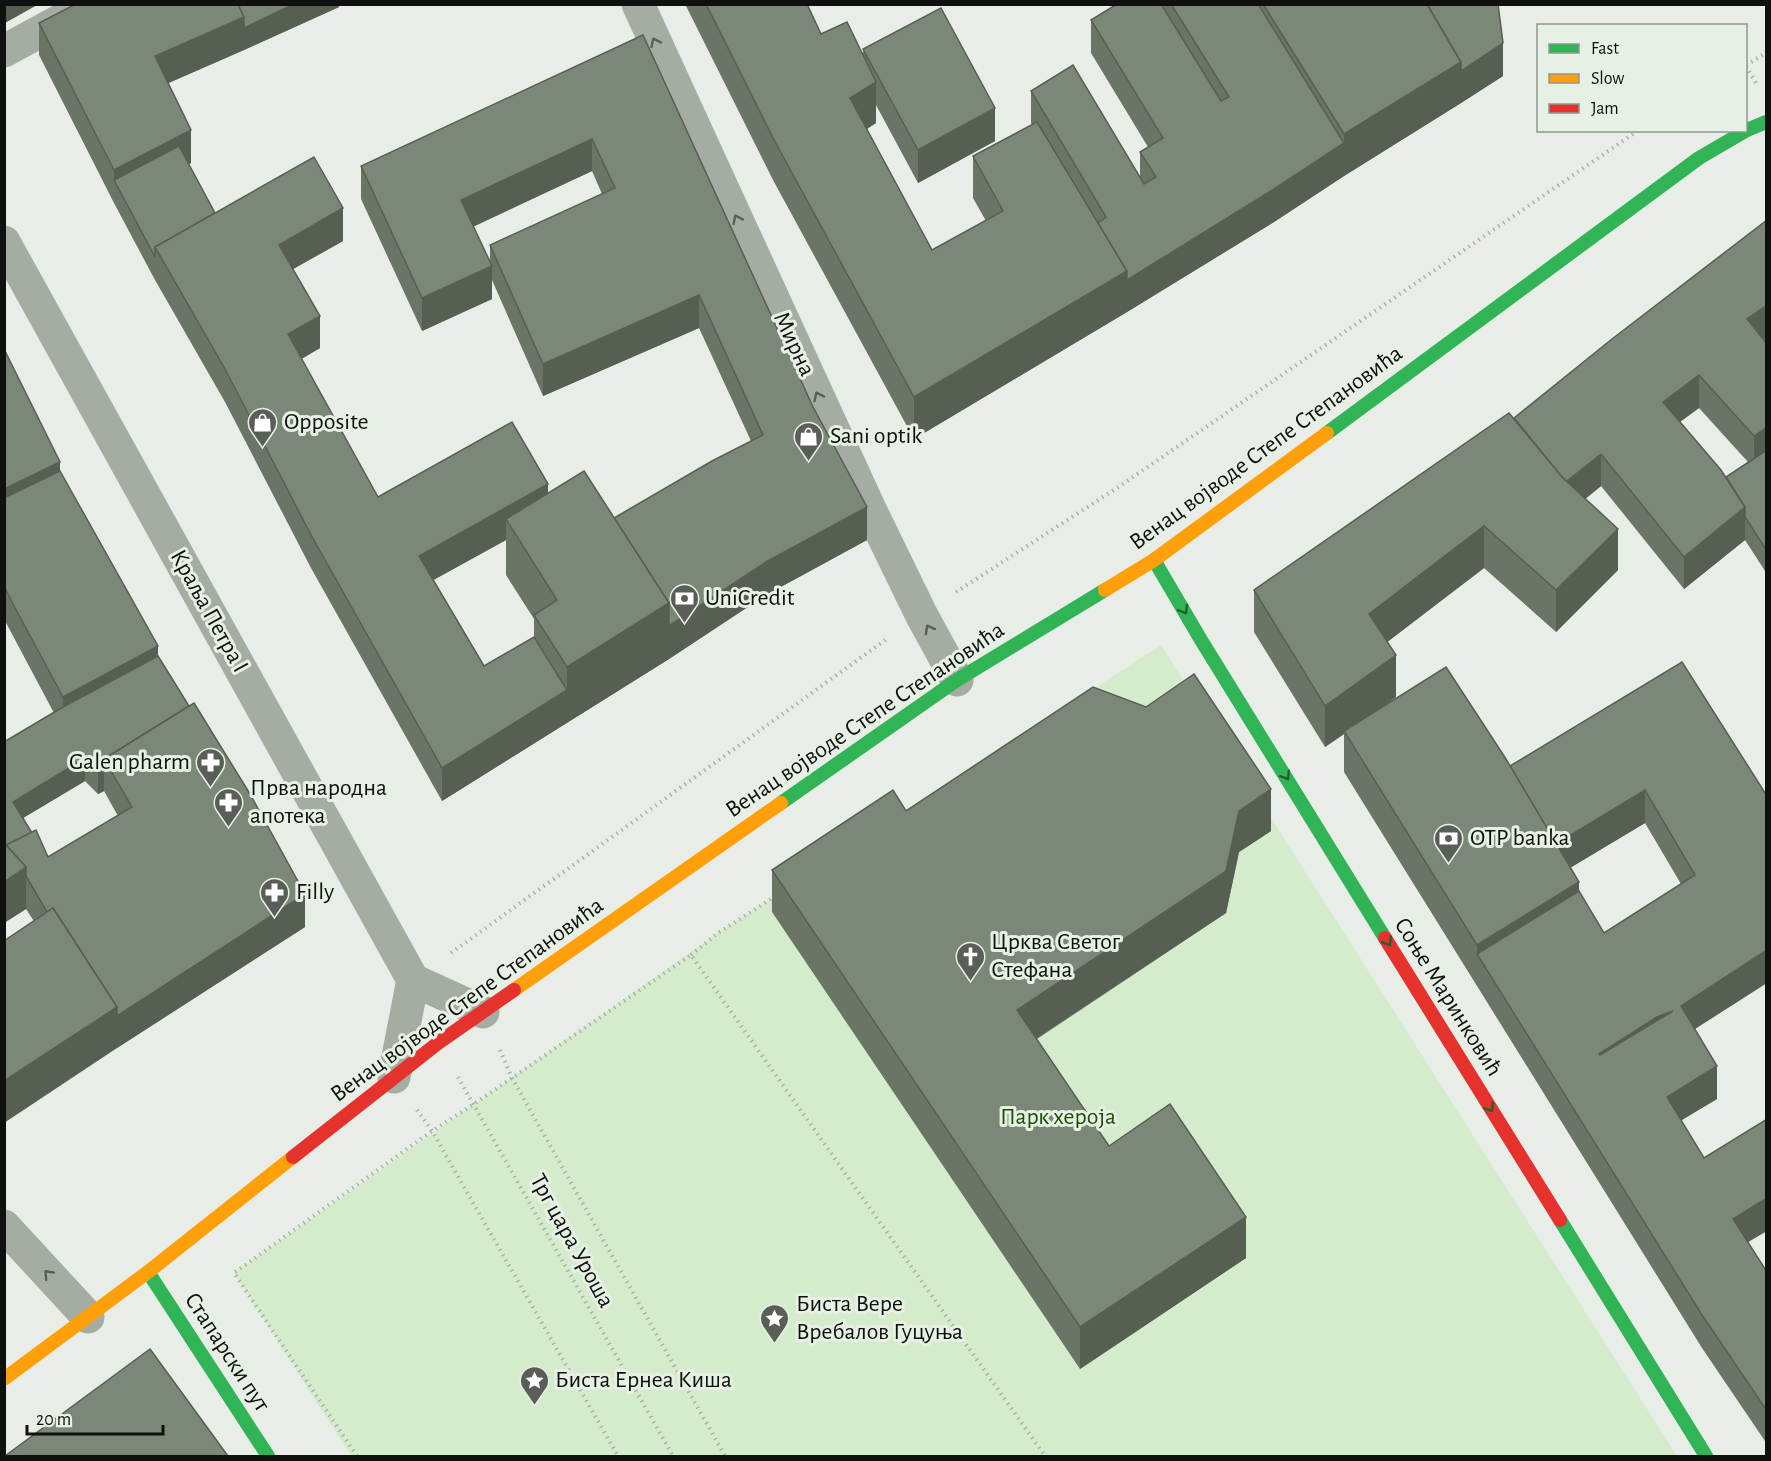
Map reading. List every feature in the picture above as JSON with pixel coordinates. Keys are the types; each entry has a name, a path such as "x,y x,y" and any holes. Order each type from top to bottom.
{"main road":[{"name":"Венац војводе Степе Степановића","path":"1747,130 1767,122"},
{"name":"Венац војводе Степе Степановића","path":"4,1379 148,1272 438,1043 957,680 1154,560 1699,158 1744,132"},
{"name":"Соње Маринковић","path":"1154,560 1706,1456"},
{"name":"Стапарски пут","path":"148,1272 268,1456"}],"street":[{"path":"4,51 91,4"},
{"name":"Мирна","path":"638,4 864,495 921,614 957,680"},
{"name":"Краља Петра I","path":"4,242 413,981"},
{"path":"394,1077 413,981 483,1012"},
{"path":"4,1226 87,1317"}],"path":[{"path":"1747,64 1767,53"},
{"path":"413,981 921,614 1120,486 1636,132"},
{"path":"357,1456 234,1273 432,1131 778,894"},
{"path":"691,955 1045,1456"},
{"name":"Трг цара Уроша","path":"438,1043 673,1456"},
{"path":"512,1078 725,1456"},
{"path":"432,1131 618,1456"}],"green space":[{"name":"Парк хероја","path":"1161,645 1677,1456 351,1456 234,1273 718,933"}],"building":[{"path":"76,4 238,4 244,17 155,56 191,130 114,170 39,23"},
{"path":"238,4 294,4 244,28 244,17"},
{"path":"706,4 807,4 821,34 847,22 876,82 850,98 932,250 1003,211 973,156 1037,122 1127,271 914,397 773,138"},
{"path":"1117,4 1161,4 1221,101 1229,97 1171,4 1258,4 1344,143 1127,280 1127,271 1098,223 1106,217 1031,91 1073,65 1144,184 1156,177 1140,152 1163,138 1091,20"},
{"path":"1263,4 1427,4 1461,62 1344,134"},
{"path":"1427,4 1498,4 1503,43 1461,71 1461,62"},
{"path":"941,8 995,108 918,150 863,49"},
{"path":"643,35 813,407 867,507 766,562 669,626 669,603 614,518 712,461 763,435 699,295 543,364 490,245 615,188 592,139 461,200 492,266 422,298 361,166"},
{"path":"179,146 215,213 155,247 155,257 114,180"},
{"path":"314,157 343,208 279,245 320,316 288,334 378,497 512,422 548,484 419,556 484,666 534,637 567,690 442,768 311,535 225,369 155,247"},
{"path":"1767,220 1767,305 1747,319 1767,344 1767,427 1754,436 1699,375 1663,402 1721,470 1745,507 1684,557 1601,454 1567,481 1514,418 1612,339"},
{"path":"4,349 60,462 4,489"},
{"path":"1509,413 1562,477 1618,529 1556,590 1484,526 1369,614 1396,655 1325,706 1254,590"},
{"path":"1767,450 1767,548 1765,548 1745,517 1745,507 1726,477"},
{"path":"60,471 158,646 63,697 4,586 4,498"},
{"path":"584,471 669,603 567,667 534,615 557,600 506,519"},
{"path":"158,656 189,706 104,759 104,768 98,772 85,758 13,802 32,833 6,845 4,843 4,742"},
{"path":"1682,662 1767,796 1767,950 1681,1006 1717,1066 1667,1097 1704,1158 1767,1119 1767,1198 1733,1219 1767,1272 1767,1411 1702,1315 1477,954 1579,891 1604,933 1695,875 1645,790 1556,844 1510,766","holes":["1673,1011 1600,1055 1657,1017"]},
{"path":"1446,667 1506,759 1579,882 1477,945 1344,731"},
{"path":"1194,674 1271,789 1239,811 1226,871 1017,1010 1109,1146 1170,1104 1246,1217 1080,1327 772,870 893,790 906,811 1093,687 1146,707"},
{"path":"194,703 250,794 305,894 117,1016 117,1007 53,908 47,912 26,876 26,867 6,845 36,830 48,857 132,807 104,759"},
{"path":"4,843 26,867 4,882"},
{"path":"53,908 117,1007 4,1081 4,941"},
{"path":"150,1349 228,1456 5,1456"}],"traffic: fast":[{"path":"1747,130 1766,122"},
{"path":"1327,433 1699,158 1744,132"},
{"path":"1154,560 1385,938"},
{"path":"781,803 957,680 1105,590"},
{"path":"1560,1220 1706,1456"},
{"path":"148,1272 268,1456"}],"traffic: slow":[{"path":"1105,590 1154,560 1327,433"},
{"path":"514,990 781,803"},
{"path":"4,1379 148,1272 293,1157"}],"traffic: jam":[{"path":"1385,938 1560,1220"},
{"path":"293,1157 438,1043 514,990"}],"place":[{"name":"Opposite","path":"263,448"},
{"name":"Sani optik","path":"809,462"},
{"name":"UniCredit","path":"684,624"},
{"name":"Galen pharm","path":"211,788"},
{"name":"Прва народна апотека","path":"229,828"},
{"name":"OTP banka","path":"1449,864"},
{"name":"Filly","path":"275,918"},
{"name":"Црква Светог Стефана","path":"970,982"},
{"name":"Биста Вере Вребалов Гуцуња","path":"775,1344"},
{"name":"Биста Ернеа Киша","path":"534,1406"}]}
